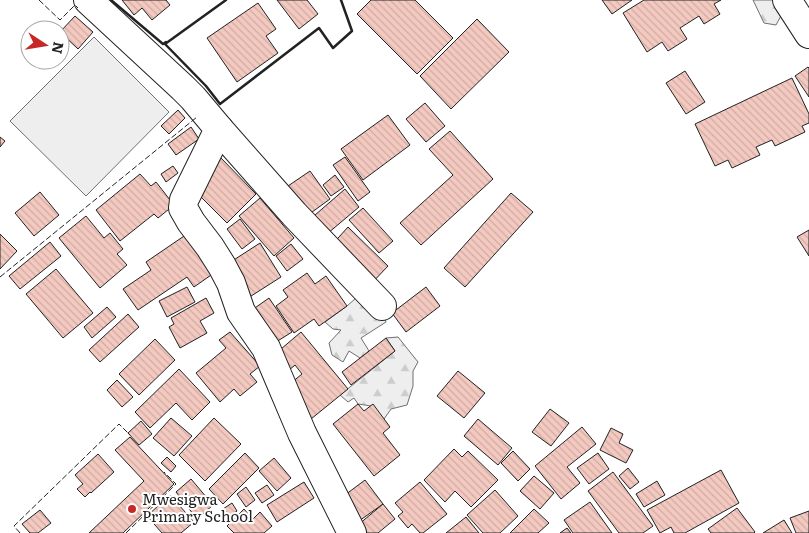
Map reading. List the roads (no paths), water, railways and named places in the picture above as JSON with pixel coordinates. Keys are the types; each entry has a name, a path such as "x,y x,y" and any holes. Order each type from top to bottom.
{"street":[{"path":"88,0 183,88 294,214 382,306"},
{"path":"787,0 809,34"},
{"path":"219,128 184,200 183,208 222,266 231,283 241,312 266,348 302,433 352,533"}],"place":[{"name":"Mwesigwa Primary School","path":"132,509"}]}
